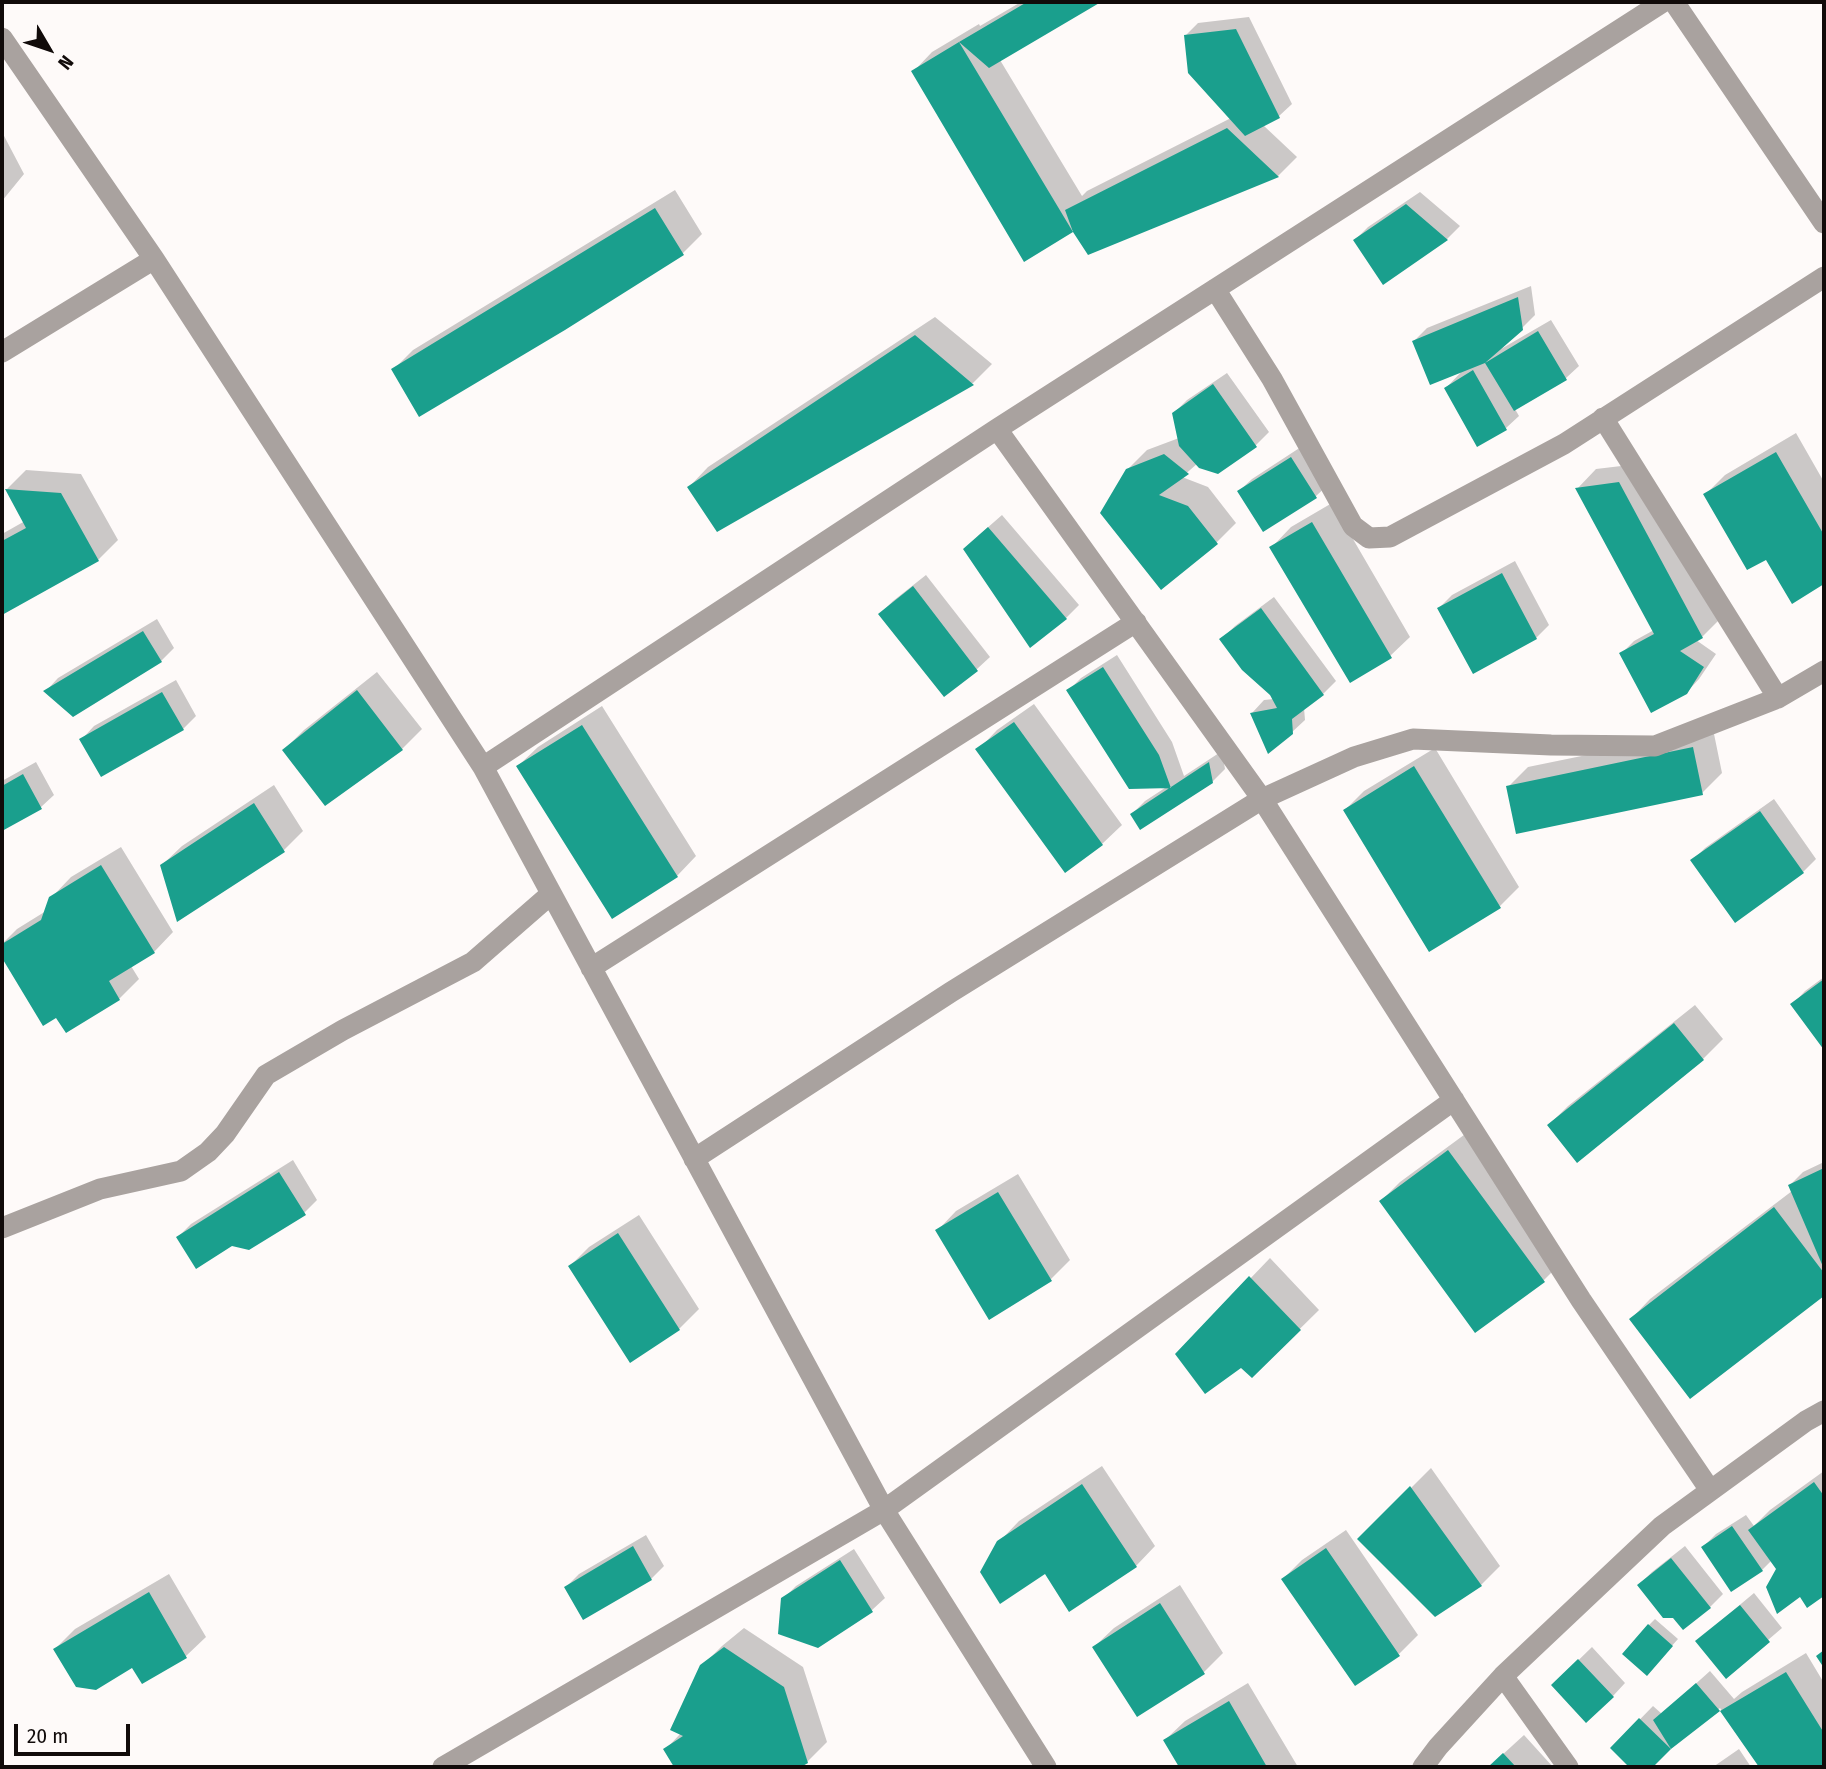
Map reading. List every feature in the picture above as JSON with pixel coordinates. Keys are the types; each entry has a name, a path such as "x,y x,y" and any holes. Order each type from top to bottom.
{"street":[{"path":"483,767 997,429 1663,2"},
{"path":"1674,2 1824,223"},
{"path":"2,38 154,260 483,767 884,1510 1046,1767"},
{"path":"2,352 154,260"},
{"path":"1215,289 1272,379 1353,526 1369,538 1390,537 1412,527 1564,444 1824,277"},
{"path":"1603,418 1778,698"},
{"path":"997,429 1262,799 1581,1300 1710,1490"},
{"path":"591,968 1136,622"},
{"path":"694,1159 951,992 1262,799 1354,757 1413,738 1551,745 1655,746 1778,698 1824,671"},
{"path":"2,1228 100,1189 181,1171 208,1152 225,1133 266,1074 473,962 551,894"},
{"path":"443,1767 884,1510 1454,1100"},
{"path":"1423,1767 1503,1676 1662,1526 1806,1421 1824,1411"},
{"path":"1503,1676 1568,1767"}],"building":[{"path":"1027,2 1101,2 989,68 959,42"},
{"path":"1236,29 1280,118 1245,136 1188,73 1184,35"},
{"path":"959,42 1073,232 1024,262 911,71"},
{"path":"1227,128 1279,177 1088,255 1073,232 1065,210"},
{"path":"1406,204 1448,240 1383,285 1353,240"},
{"path":"655,208 684,255 419,417 391,369"},
{"path":"1518,297 1523,330 1485,363 1430,385 1412,341"},
{"path":"1538,331 1567,380 1514,411 1485,363"},
{"path":"915,335 974,385 717,532 687,487"},
{"path":"1473,370 1507,430 1477,447 1444,388"},
{"path":"1213,384 1257,447 1218,474 1199,468 1179,446 1172,413"},
{"path":"1776,452 1824,535 1824,584 1792,604 1766,560 1747,570 1703,494"},
{"path":"1164,454 1189,474 1159,495 1188,506 1218,544 1161,590 1100,513 1126,469"},
{"path":"1291,457 1317,498 1263,532 1237,491"},
{"path":"1619,482 1703,638 1680,651 1704,667 1687,694 1651,713 1619,653 1654,634 1575,488"},
{"path":"5,489 61,493 99,561 2,615 2,541 26,528"},
{"path":"1312,522 1392,658 1350,683 1269,547"},
{"path":"988,527 1067,619 1030,648 963,549"},
{"path":"1502,573 1537,639 1473,674 1437,608"},
{"path":"913,586 978,671 944,697 878,614"},
{"path":"1261,608 1324,695 1292,719 1293,734 1268,754 1250,713 1277,708 1270,695 1242,670 1219,639"},
{"path":"143,631 162,662 73,717 43,691"},
{"path":"1103,667 1159,755 1171,788 1129,789 1066,690"},
{"path":"357,690 403,750 325,806 282,750"},
{"path":"162,692 184,730 101,777 79,739"},
{"path":"1014,722 1103,845 1065,873 975,749"},
{"path":"582,725 678,877 612,919 516,766"},
{"path":"1693,747 1703,795 1516,834 1506,786"},
{"path":"1209,762 1213,783 1140,830 1130,814"},
{"path":"1414,766 1501,908 1429,952 1343,810"},
{"path":"23,774 42,809 2,831 2,786"},
{"path":"254,803 285,852 177,922 160,865"},
{"path":"1760,811 1804,873 1735,923 1690,860"},
{"path":"101,865 155,953 109,981 120,1000 66,1033 56,1018 43,1026 2,958 2,944 41,920 49,897"},
{"path":"1824,979 1824,1050 1790,1004"},
{"path":"1674,1023 1704,1060 1577,1163 1547,1125"},
{"path":"1448,1150 1545,1282 1475,1333 1379,1201"},
{"path":"1824,1168 1824,1269 1788,1185"},
{"path":"279,1172 306,1215 249,1250 232,1246 196,1269 176,1237"},
{"path":"998,1192 1052,1281 989,1320 935,1230"},
{"path":"1774,1207 1824,1273 1824,1296 1690,1399 1629,1319"},
{"path":"618,1233 680,1330 630,1363 568,1266"},
{"path":"1249,1276 1301,1330 1252,1378 1241,1368 1205,1394 1175,1354"},
{"path":"1814,1482 1824,1496 1824,1596 1807,1608 1800,1597 1777,1614 1766,1587 1776,1569 1748,1530"},
{"path":"1082,1484 1137,1567 1069,1612 1045,1574 1000,1604 980,1572 997,1541"},
{"path":"1410,1486 1482,1586 1435,1617 1357,1539"},
{"path":"1732,1526 1763,1571 1731,1592 1701,1547"},
{"path":"633,1546 652,1580 583,1620 564,1587"},
{"path":"1326,1548 1400,1656 1355,1686 1281,1579"},
{"path":"1671,1558 1711,1608 1683,1630 1673,1618 1663,1618 1637,1585"},
{"path":"840,1560 873,1612 818,1648 778,1634 781,1598"},
{"path":"149,1592 187,1658 142,1684 132,1668 96,1690 76,1687 53,1649"},
{"path":"1160,1603 1205,1674 1137,1717 1092,1647"},
{"path":"1740,1605 1770,1642 1726,1679 1695,1641"},
{"path":"1648,1624 1673,1646 1647,1676 1622,1654"},
{"path":"724,1647 784,1687 808,1763 801,1767 674,1767 663,1749 683,1736 670,1730 700,1665"},
{"path":"1824,1650 1824,1668 1816,1656"},
{"path":"1578,1659 1614,1697 1586,1723 1551,1685"},
{"path":"1786,1672 1824,1733 1824,1767 1759,1767 1720,1711"},
{"path":"1696,1683 1720,1711 1671,1749 1653,1720"},
{"path":"1229,1701 1267,1767 1179,1767 1163,1740"},
{"path":"1639,1718 1671,1749 1653,1767 1629,1767 1610,1748"},
{"path":"1503,1753 1516,1767 1488,1767"}]}
